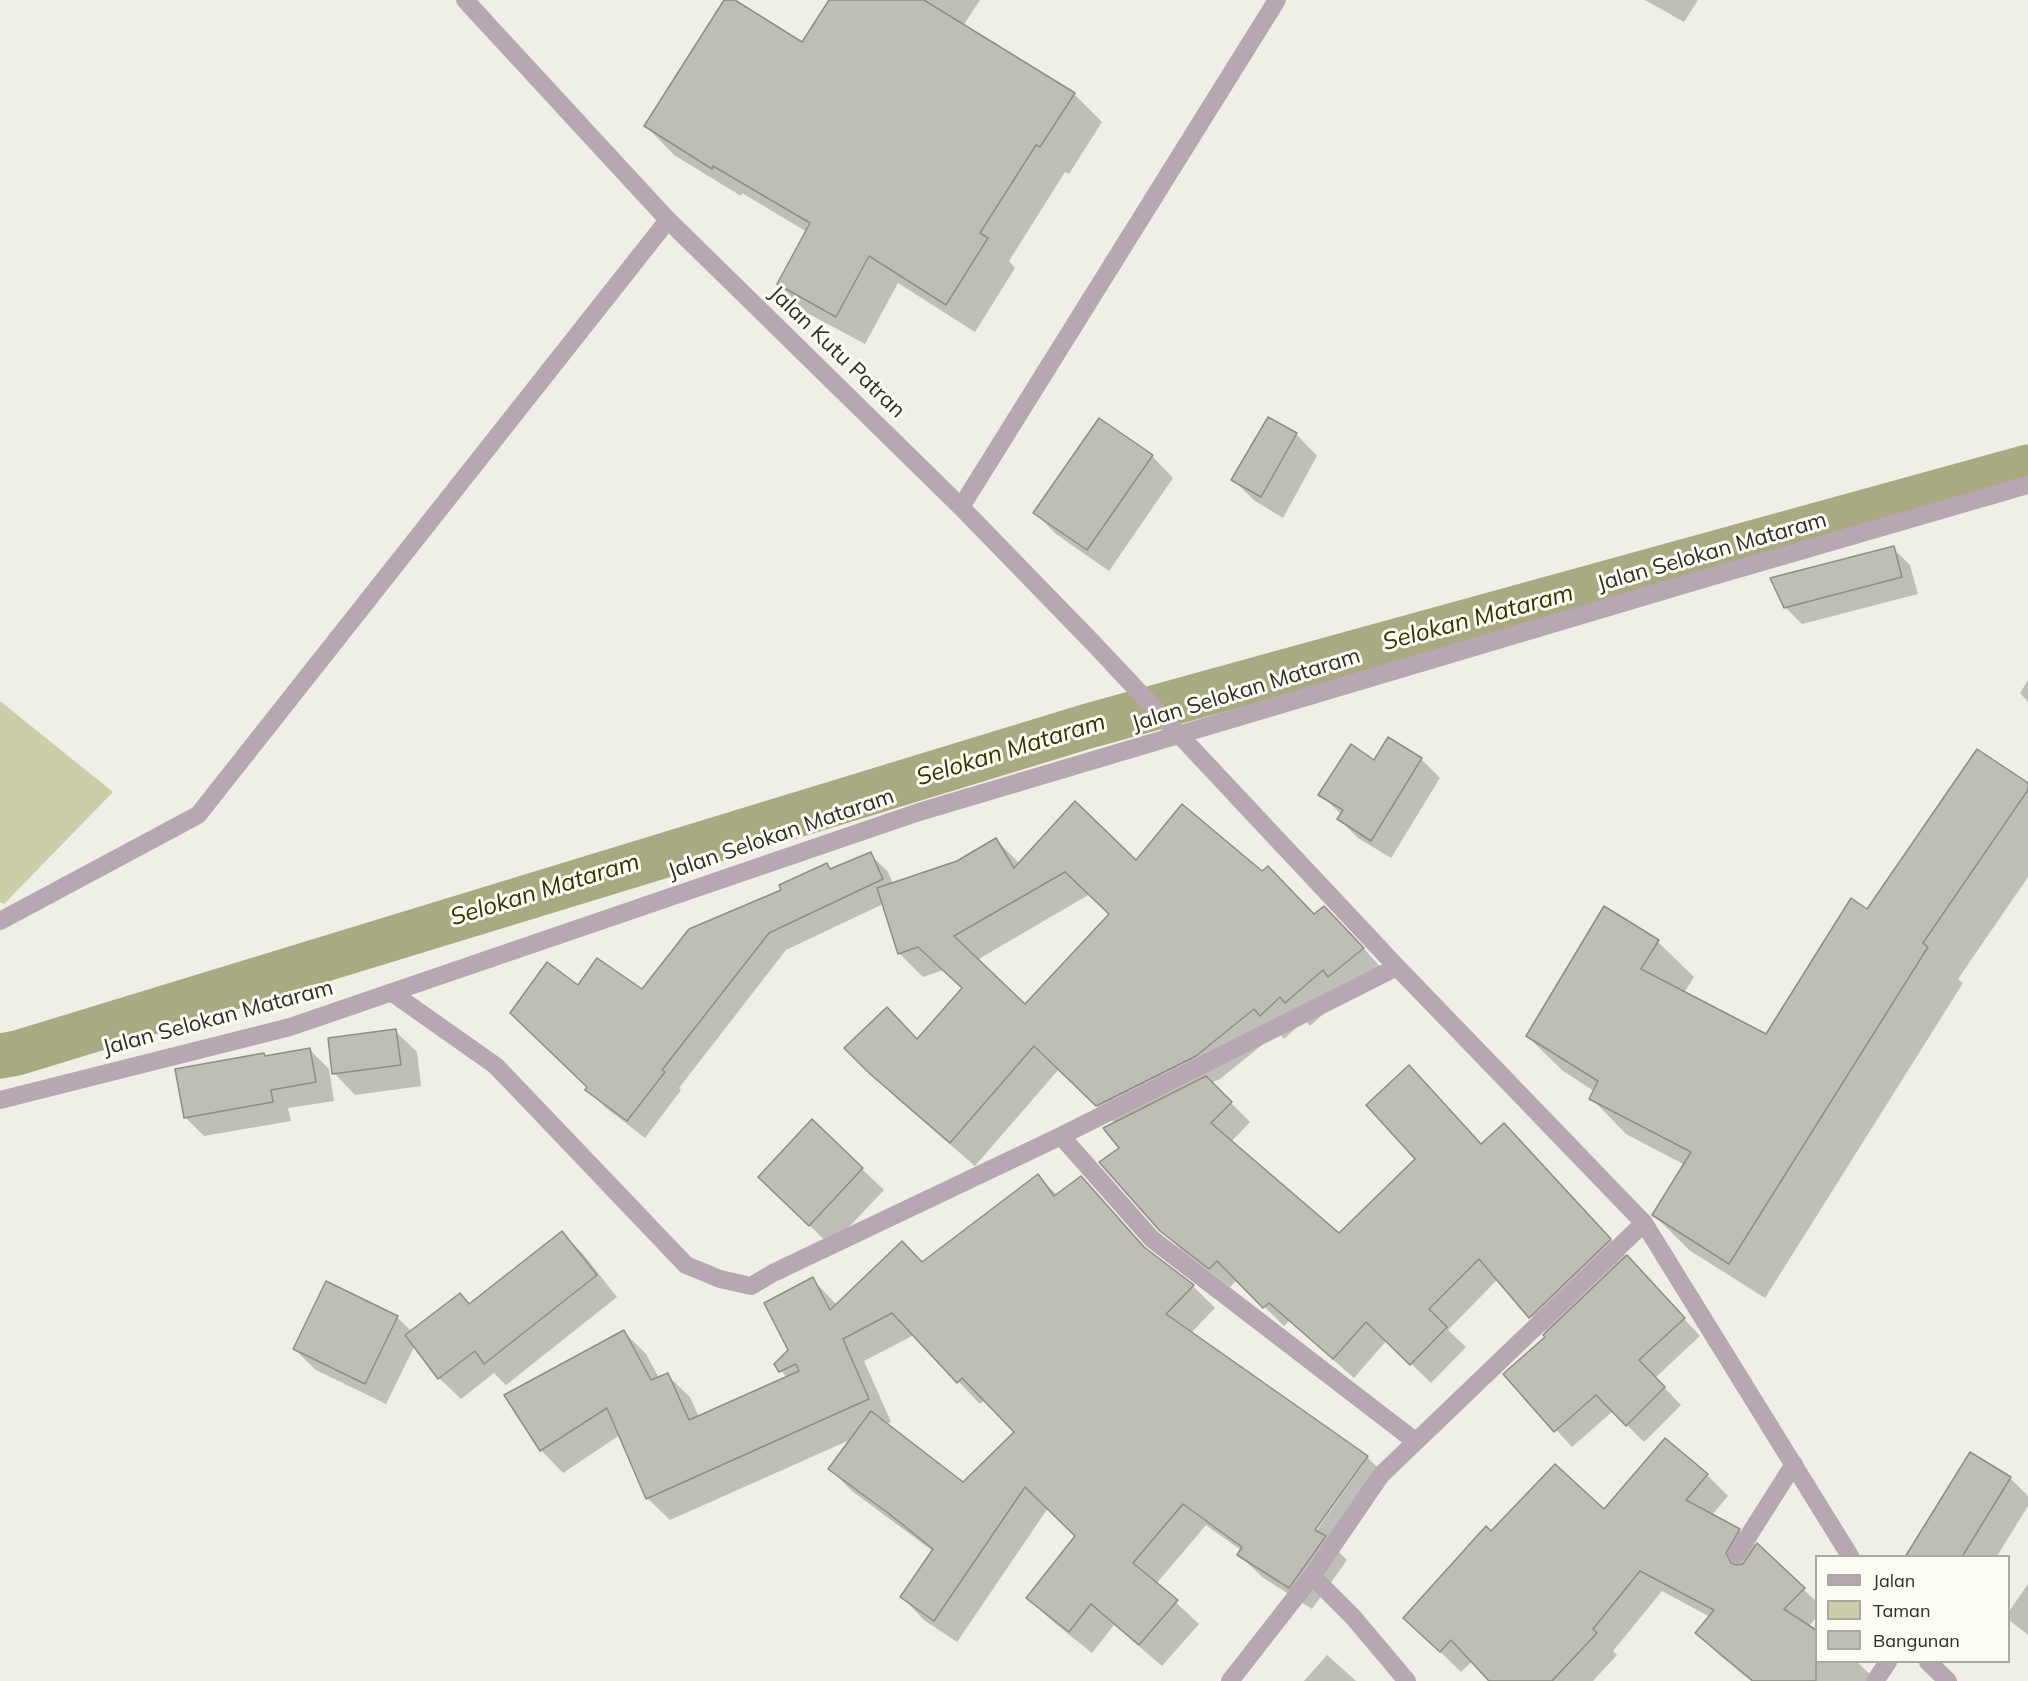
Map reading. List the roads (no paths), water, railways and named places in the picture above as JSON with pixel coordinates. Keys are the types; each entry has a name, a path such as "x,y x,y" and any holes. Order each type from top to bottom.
{"street":[{"name":"Jalan Kutu Patran","path":"465,0 668,220 961,507 1644,1223 1849,1555"},
{"path":"961,507 1277,0"},
{"path":"0,921 198,815 668,220"},
{"name":"Jalan Selokan Mataram","path":"0,1100 290,1027 919,812 2028,485"},
{"path":"391,992 496,1066 687,1265 720,1279 751,1286 773,1273 1061,1136 1398,967"},
{"path":"1061,1136 1152,1239 1415,1441"},
{"path":"1230,1681 1312,1576 1382,1475 1644,1223"},
{"path":"1737,1554 1794,1464"},
{"path":"1312,1576 1353,1617 1407,1681"},
{"path":"1875,1681 1887,1663"},
{"path":"1929,1663 1948,1681"}],"waterway":[{"name":"Selokan Mataram","path":"0,1056 17,1053 1088,726 2028,467"}]}
